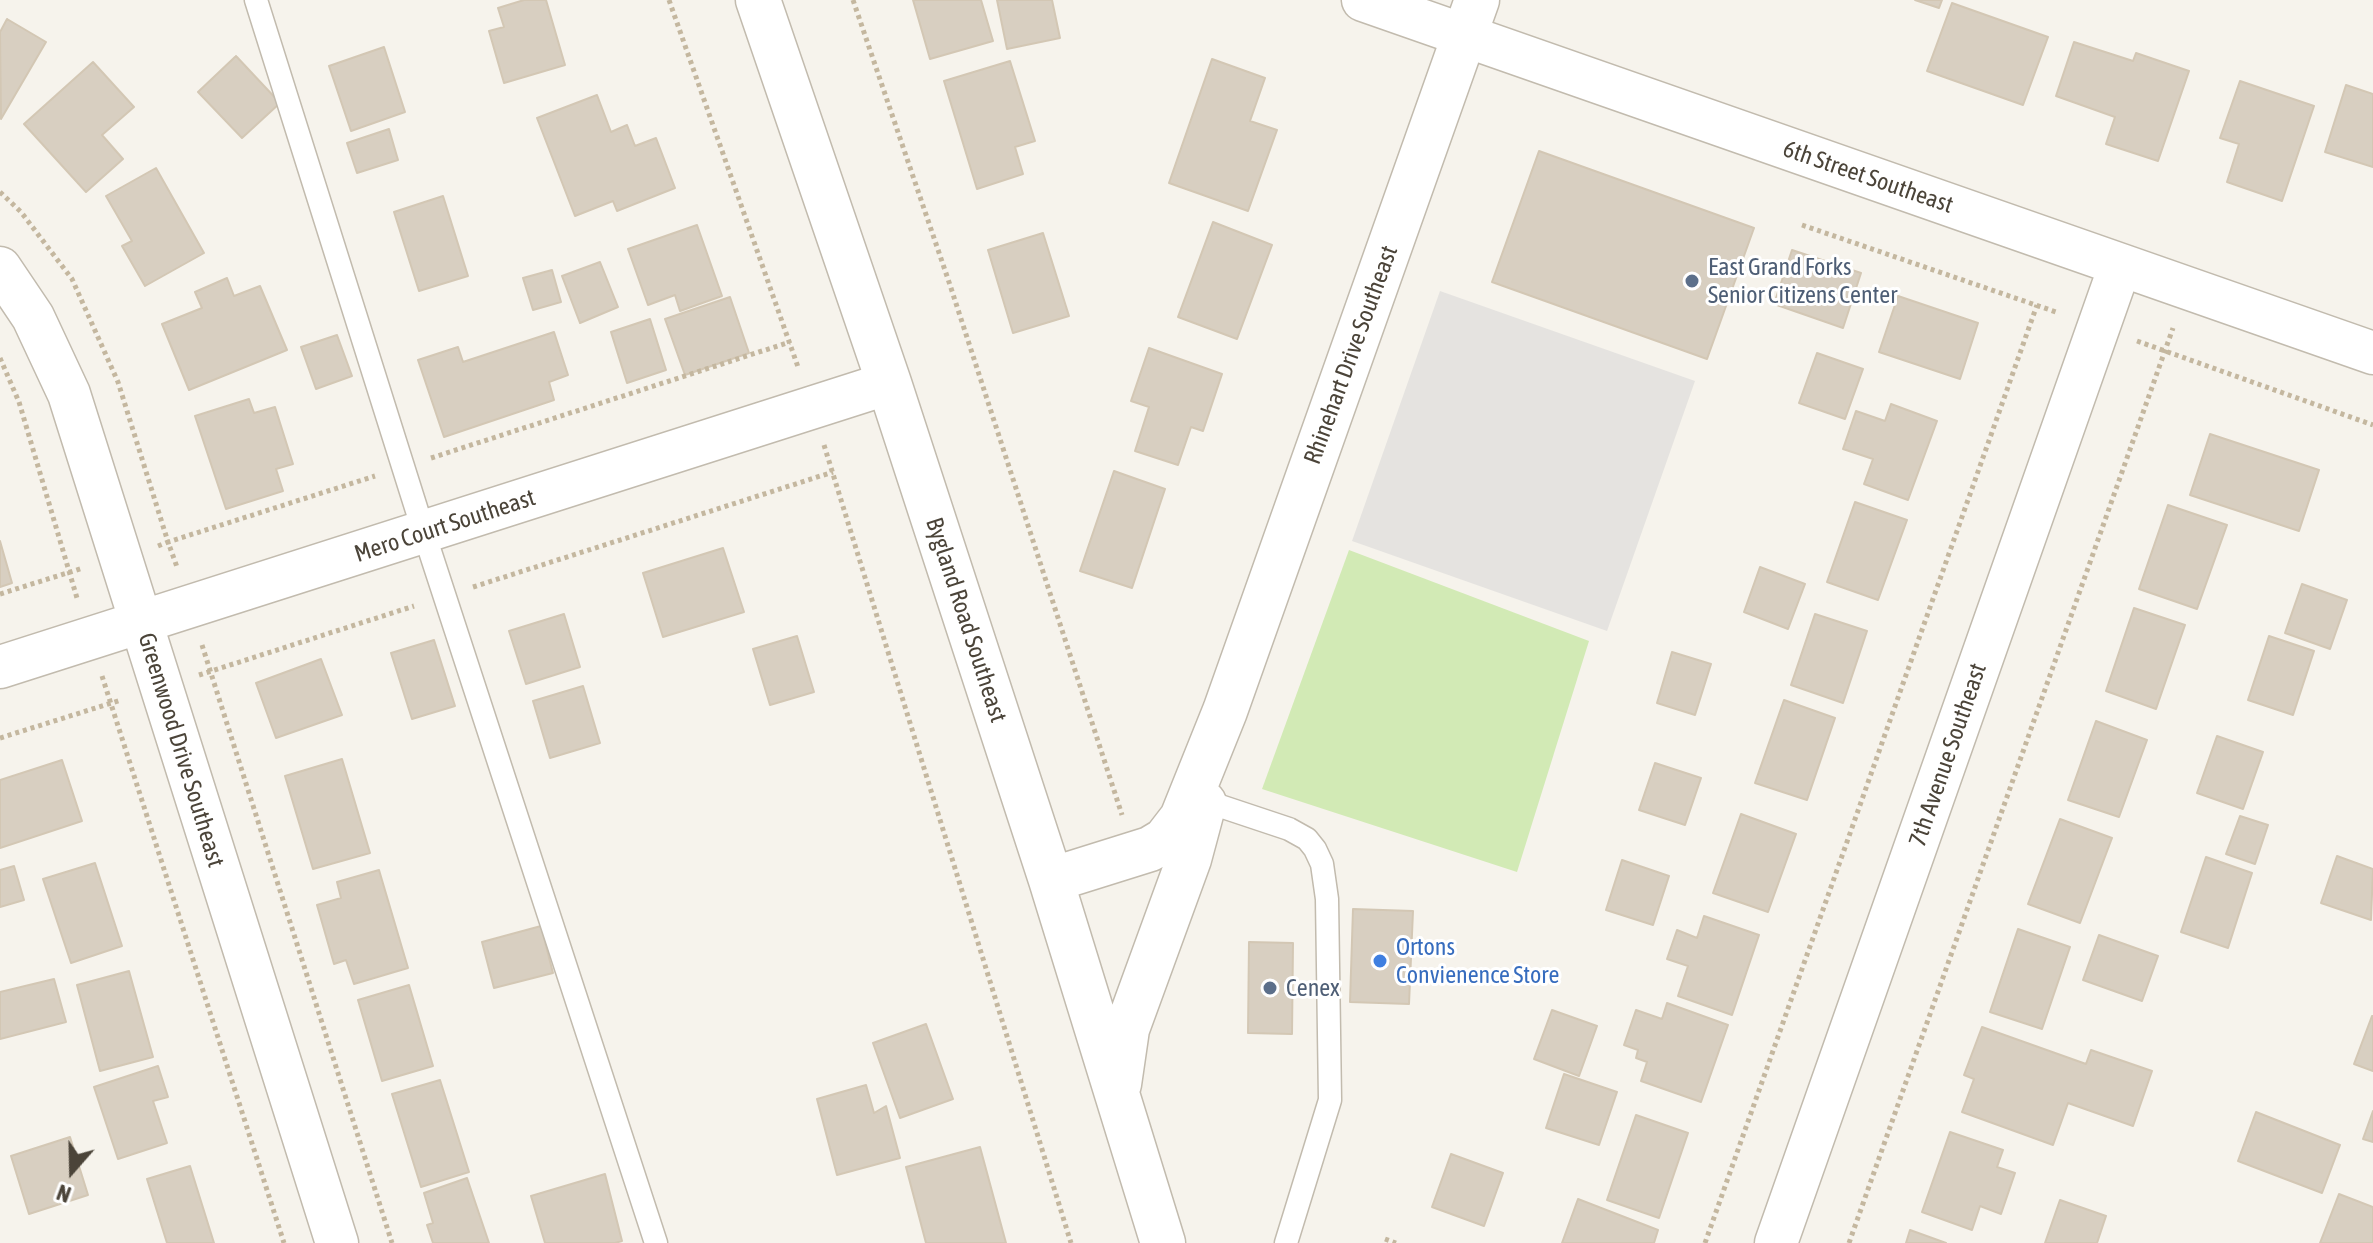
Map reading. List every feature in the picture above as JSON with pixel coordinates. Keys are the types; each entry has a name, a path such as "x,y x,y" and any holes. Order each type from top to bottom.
{"street":[{"name":"Bygland Road Southeast","path":"758,0 889,383 1051,880 1163,1243"},
{"name":"6th Street Southeast","path":"1363,0 1471,18 2120,266 2373,353"},
{"name":"Rhinehart Drive Southeast","path":"1118,1099 1120,1060 1127,1029 1189,859 1198,798 1225,711 1471,18"},
{"name":"7th Avenue Southeast","path":"1776,1243 2120,266"},
{"name":"Greenwood Drive Southeast","path":"0,268 33,317 69,394 337,1243"},
{"name":"Mero Court Southeast","path":"0,667 889,383"},
{"name":"Rhinehart Drive Southeast","path":"1051,880 1150,849 1165,840 1198,798"}],"lane":[{"path":"256,0 424,533 656,1243"},
{"path":"1198,798 1289,829 1307,839 1322,864 1327,899 1330,1100 1286,1243"}],"path":[{"path":"669,0 812,409 1071,1243"},
{"path":"853,0 1119,801 1131,855"},
{"path":"1849,1243 2186,289"},
{"path":"1705,1243 2037,305"},
{"path":"168,542 790,342"},
{"path":"0,358 19,402 90,638 284,1243"},
{"path":"209,671 392,1243"},
{"path":"1385,1239 1396,1243"}],"green space":[{"path":"1349,550 1589,641 1517,872 1262,789"}],"shaded area":[{"path":"1440,291 1695,381 1607,631 1352,541"}],"building":[{"path":"524,0 546,0 565,65 504,83 489,31 504,27 498,8"},
{"path":"913,0 981,0 993,41 930,59"},
{"path":"997,0 1052,0 1060,38 1007,49"},
{"path":"1915,0 1942,0 1939,8"},
{"path":"1952,3 2048,37 2023,105 1927,71"},
{"path":"7,19 46,42 1,119 0,32"},
{"path":"2074,42 2133,61 2136,53 2189,71 2158,161 2106,144 2115,117 2056,96"},
{"path":"384,47 405,112 351,131 329,66"},
{"path":"236,56 280,103 242,138 198,92"},
{"path":"1212,59 1265,78 1250,121 1277,130 1248,211 1169,183"},
{"path":"1010,61 1035,141 1015,147 1023,174 977,189 944,81"},
{"path":"93,62 134,107 102,135 123,159 86,192 24,124"},
{"path":"2240,81 2314,106 2282,201 2227,182 2239,144 2220,138"},
{"path":"2346,85 2373,94 2373,167 2325,152"},
{"path":"597,95 611,132 627,125 635,146 656,138 675,188 617,211 613,201 575,216 537,118"},
{"path":"389,129 398,160 357,173 347,143"},
{"path":"1539,151 1754,228 1707,359 1492,282"},
{"path":"156,168 204,253 145,286 122,246 132,241 106,196"},
{"path":"443,196 468,276 419,291 394,212"},
{"path":"1213,222 1272,245 1237,339 1178,317"},
{"path":"697,225 722,296 680,311 675,295 648,305 628,249"},
{"path":"1043,233 1069,316 1013,333 988,250"},
{"path":"1792,250 1861,273 1843,328 1774,304"},
{"path":"600,262 618,307 580,323 562,276"},
{"path":"552,270 561,302 533,310 523,278"},
{"path":"227,278 234,296 260,286 287,350 189,390 162,324 202,308 195,292"},
{"path":"1898,296 1978,323 1960,379 1879,352"},
{"path":"730,297 749,353 685,375 665,319"},
{"path":"650,319 666,370 627,383 611,332"},
{"path":"554,332 568,375 549,382 554,400 444,437 418,360 458,347 463,362"},
{"path":"337,335 352,376 316,389 301,347"},
{"path":"1149,348 1222,374 1203,431 1191,427 1178,465 1135,451 1149,407 1131,401"},
{"path":"1817,353 1863,369 1845,419 1799,403"},
{"path":"249,399 254,413 275,407 293,464 276,469 283,491 226,509 195,416"},
{"path":"1891,404 1937,421 1908,500 1864,484 1873,459 1843,449 1856,411 1885,421"},
{"path":"2210,434 2319,470 2299,531 2190,495"},
{"path":"1114,471 1165,489 1132,588 1080,571"},
{"path":"1855,502 1907,520 1878,600 1827,582"},
{"path":"2168,505 2227,525 2197,609 2139,589"},
{"path":"0,541 12,583 0,587"},
{"path":"723,548 744,612 663,637 643,573"},
{"path":"1760,567 1805,584 1788,629 1744,612"},
{"path":"2302,584 2347,600 2330,649 2285,633"},
{"path":"2134,608 2185,625 2156,709 2106,691"},
{"path":"564,614 580,667 526,684 509,631"},
{"path":"1815,614 1867,631 1843,703 1791,685"},
{"path":"797,636 814,692 770,705 753,649"},
{"path":"2269,636 2314,651 2293,715 2248,700"},
{"path":"434,640 455,706 412,719 391,653"},
{"path":"1672,652 1711,664 1695,715 1657,703"},
{"path":"321,659 342,715 276,738 256,683"},
{"path":"583,686 600,743 550,758 533,701"},
{"path":"1784,700 1835,718 1807,800 1755,783"},
{"path":"2096,721 2147,740 2119,817 2068,800"},
{"path":"2217,736 2263,752 2243,809 2197,793"},
{"path":"342,759 370,853 313,869 285,776"},
{"path":"62,760 82,821 0,848 0,780"},
{"path":"1655,763 1701,778 1685,825 1639,810"},
{"path":"1741,814 1796,834 1768,912 1713,893"},
{"path":"2240,816 2268,825 2255,864 2226,854"},
{"path":"2060,819 2112,838 2080,923 2028,904"},
{"path":"2337,856 2373,869 2371,920 2321,903"},
{"path":"2206,857 2252,873 2228,948 2181,932"},
{"path":"1622,860 1669,876 1653,925 1606,910"},
{"path":"95,863 122,946 71,963 43,879"},
{"path":"14,866 24,900 0,907 0,870"},
{"path":"379,870 408,968 354,984 346,960 334,964 317,905 341,898 337,882"},
{"path":"1353,909 1413,911 1409,1004 1350,1002"},
{"path":"1704,916 1759,935 1732,1015 1678,996 1688,966 1667,959 1677,930 1697,938"},
{"path":"541,926 553,973 494,988 482,942"},
{"path":"2018,929 2070,947 2042,1029 1990,1012"},
{"path":"2099,935 2158,956 2142,1001 2083,980"},
{"name":"Cenex","path":"1249,942 1293,943 1292,1034 1248,1033"},
{"path":"129,971 153,1057 100,1071 77,985"},
{"path":"54,979 66,1022 0,1039 0,992"},
{"path":"409,985 433,1066 382,1081 358,1000"},
{"path":"1667,1003 1728,1025 1701,1102 1641,1081 1647,1062 1636,1058 1638,1050 1624,1045 1636,1010 1662,1019"},
{"path":"1552,1010 1597,1026 1579,1076 1534,1059"},
{"path":"2373,1016 2373,1071 2354,1064"},
{"path":"926,1024 953,1099 900,1118 873,1043"},
{"path":"1982,1027 2086,1064 2091,1050 2152,1071 2133,1126 2068,1103 2053,1145 1962,1112 1974,1079 1964,1075"},
{"path":"158,1066 168,1097 153,1101 167,1143 118,1159 94,1087"},
{"path":"1564,1074 1617,1092 1599,1145 1546,1128"},
{"path":"440,1080 469,1172 421,1187 392,1094"},
{"path":"866,1085 874,1113 886,1106 900,1158 837,1175 817,1099"},
{"path":"2373,1111 2373,1142 2363,1139"},
{"path":"2256,1112 2340,1145 2322,1193 2238,1161"},
{"path":"1636,1115 1688,1133 1659,1218 1607,1200"},
{"path":"1950,1132 2003,1150 1997,1167 2015,1173 2001,1214 1980,1206 1972,1230 1922,1212"},
{"path":"70,1137 88,1195 29,1214 11,1156"},
{"path":"980,1147 1006,1243 926,1243 906,1167"},
{"path":"1451,1154 1503,1173 1484,1226 1432,1207"},
{"path":"190,1166 214,1243 167,1243 147,1179"},
{"path":"605,1174 622,1241 545,1243 531,1196"},
{"path":"467,1178 489,1243 433,1243 427,1225 433,1223 424,1193"},
{"path":"2339,1194 2373,1207 2373,1243 2320,1243"},
{"path":"1578,1199 1658,1230 1654,1243 1562,1243"},
{"path":"2060,1200 2106,1216 2097,1243 2045,1243"},
{"path":"1910,1230 1946,1243 1906,1243"}],"place":[{"name":"East Grand Forks Senior Citizens Center","path":"1692,281"},
{"name":"Ortons Convienence Store","path":"1380,961"},
{"name":"Cenex","path":"1270,988"}]}
